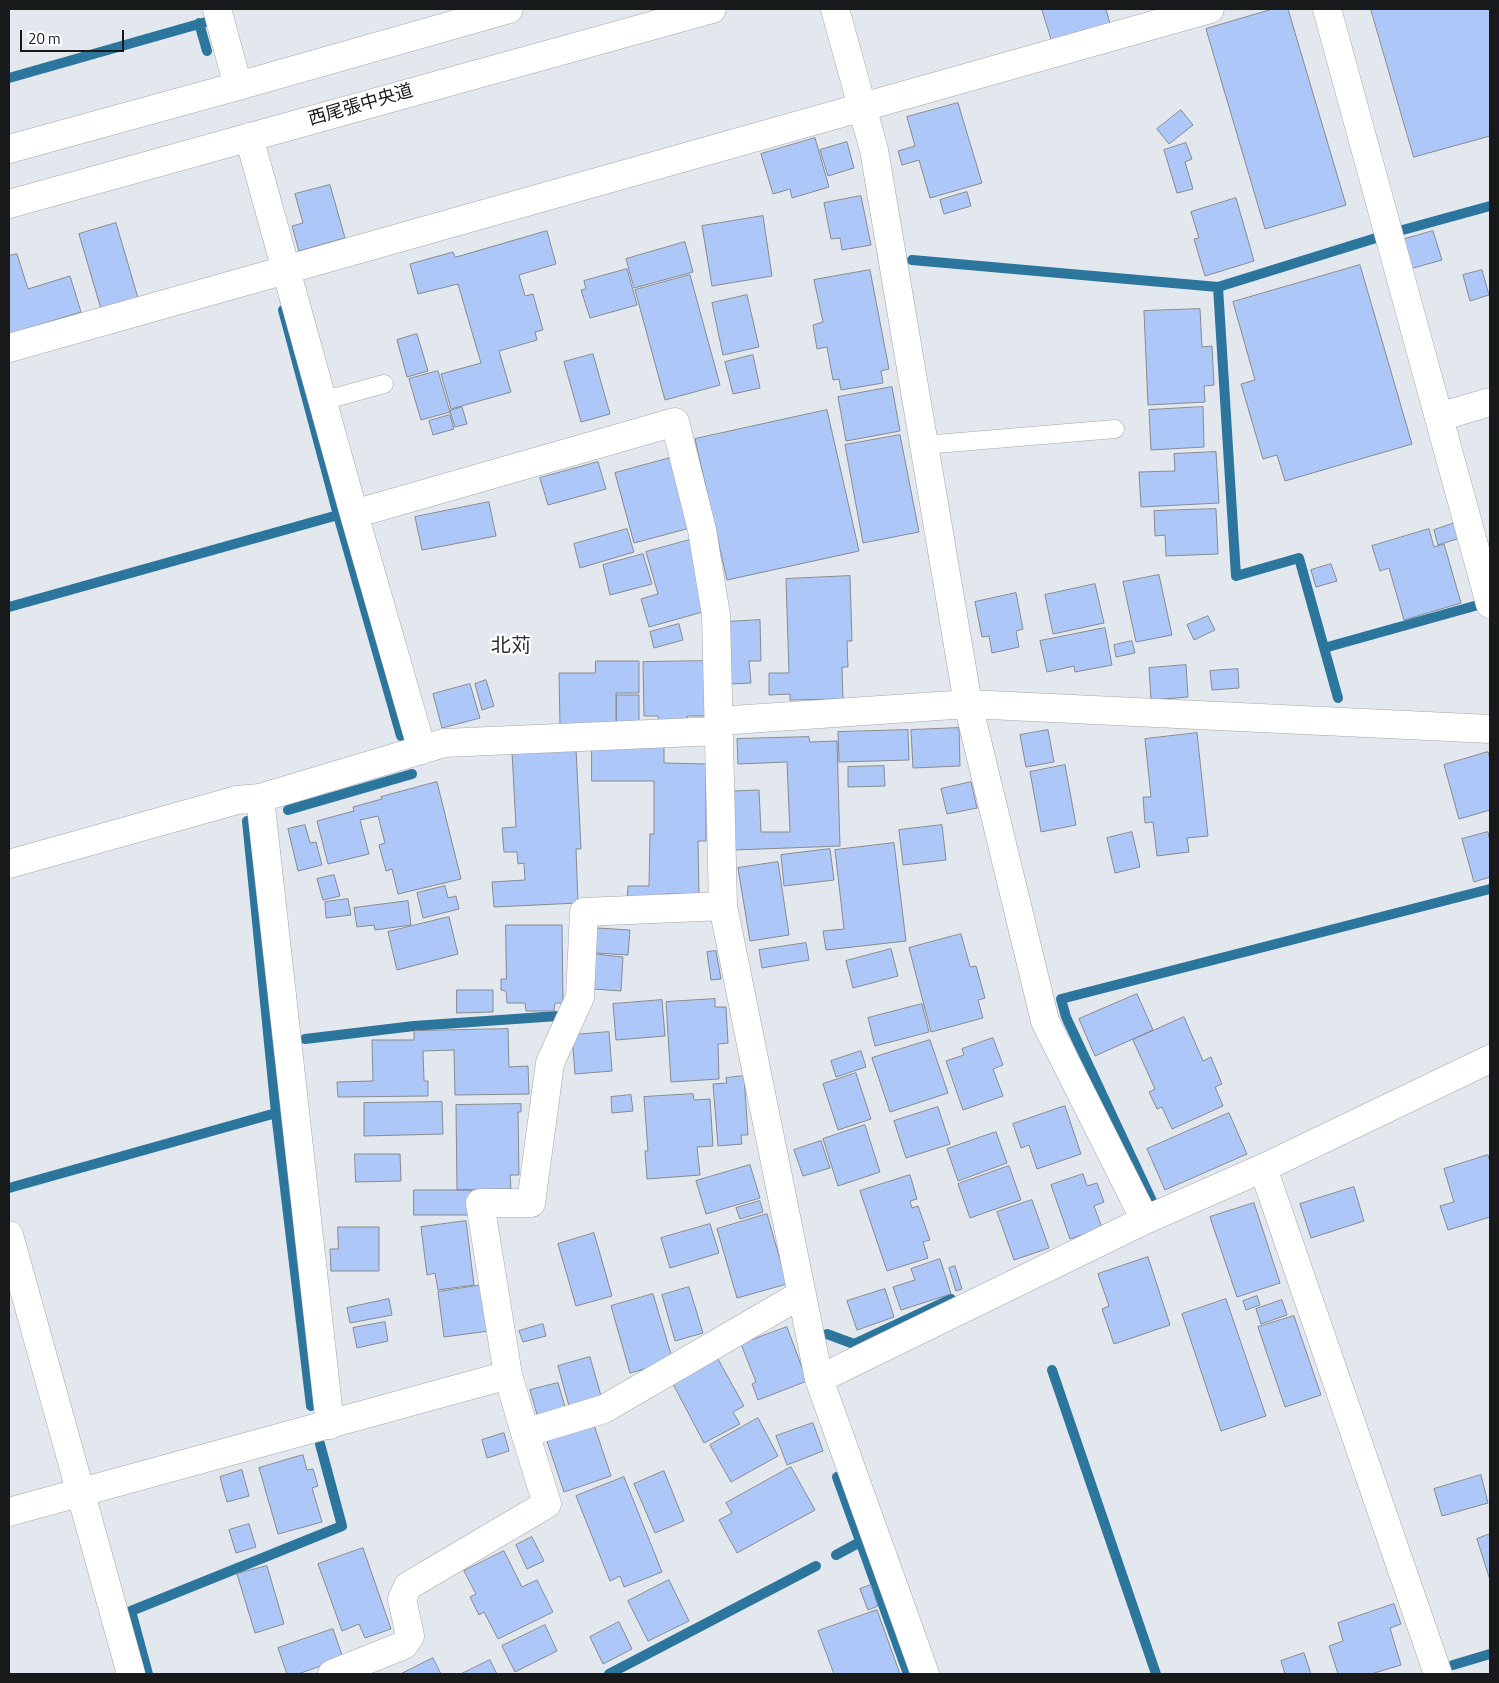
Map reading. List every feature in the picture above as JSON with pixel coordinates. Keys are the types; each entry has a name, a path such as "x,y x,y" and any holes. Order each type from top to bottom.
{"street":[{"path":"217,9 238,86"},
{"path":"9,149 509,9"},
{"name":"西尾張中央道","path":"9,204 712,9"},
{"path":"834,9 874,150 968,704 1045,1021 1145,1220"},
{"path":"9,348 1210,9"},
{"path":"1328,9 1490,604"},
{"path":"249,137 422,750"},
{"path":"1439,417 1490,402"},
{"path":"354,514 675,422 702,530 716,615 723,906 820,1380 926,1674"},
{"path":"9,864 237,800 260,798 444,743 718,726 968,704 1490,730"},
{"path":"260,798 330,1425"},
{"path":"332,1674 404,1645 410,1636 402,1598 408,1586 547,1504 508,1375 480,1203 530,1203 550,1062 580,997 584,912 723,906"},
{"path":"820,1380 1145,1220 1263,1168 1490,1059"},
{"path":"1263,1168 1438,1674"},
{"path":"9,1235 131,1674"},
{"path":"525,1433 604,1409 802,1294"},
{"path":"9,1512 508,1375"}],"lane":[{"path":"322,400 384,384"},
{"path":"924,445 1115,430"}],"building":[{"path":"1042,9 1106,9 1110,24 1052,41"},
{"path":"1273,9 1288,9 1346,205 1265,229 1206,29"},
{"path":"1371,9 1490,9 1490,136 1414,157"},
{"path":"958,103 982,183 930,198 919,160 902,165 898,151 915,146 907,117"},
{"path":"1181,110 1193,125 1169,144 1157,129"},
{"path":"815,138 829,187 792,198 790,189 773,194 761,154"},
{"path":"847,142 854,168 828,176 820,150"},
{"path":"1186,143 1192,159 1185,162 1193,189 1177,193 1164,150"},
{"path":"330,185 345,238 299,251 292,226 303,223 295,194"},
{"path":"967,192 971,206 944,214 940,200"},
{"path":"861,196 871,245 842,250 840,238 831,239 824,203"},
{"path":"1236,198 1254,261 1205,276 1194,239 1199,238 1191,212"},
{"path":"763,216 772,276 712,286 702,226"},
{"path":"116,223 138,298 101,309 79,234"},
{"path":"547,231 556,264 519,275 525,296 533,294 543,330 535,332 537,340 499,351 511,392 451,409 441,374 481,363 458,284 418,294 410,264 453,252 455,257"},
{"path":"1433,231 1442,260 1406,270 1398,241"},
{"path":"685,242 693,272 634,288 626,259"},
{"path":"17,254 28,289 70,276 81,312 9,334 9,256"},
{"path":"1360,265 1412,444 1285,481 1277,455 1263,459 1241,384 1255,380 1233,302"},
{"path":"627,269 637,305 590,318 581,290 586,289 584,281"},
{"path":"870,270 889,369 881,371 883,383 841,390 839,379 833,380 827,347 817,349 813,325 823,322 814,280"},
{"path":"1482,270 1489,295 1470,301 1463,275"},
{"path":"690,275 720,385 665,400 635,290"},
{"path":"747,295 759,347 723,355 712,303"},
{"path":"1200,309 1202,347 1212,346 1214,385 1204,386 1205,402 1148,405 1144,311"},
{"path":"417,334 428,371 407,377 397,340"},
{"path":"593,354 610,414 581,422 564,362"},
{"path":"753,355 760,388 733,394 725,362"},
{"path":"438,371 450,412 421,420 409,379"},
{"path":"892,387 900,431 846,441 838,397"},
{"path":"462,407 467,424 455,427 450,411"},
{"path":"1203,407 1204,447 1151,450 1149,410"},
{"path":"827,410 859,551 727,580 695,439"},
{"path":"450,415 454,429 433,435 429,421"},
{"path":"900,435 919,532 863,543 845,445"},
{"path":"1216,452 1219,503 1141,507 1139,472 1175,471 1174,454"},
{"path":"670,458 690,528 634,543 615,473"},
{"path":"598,462 606,489 548,505 540,478"},
{"path":"489,502 496,536 422,550 415,517"},
{"path":"1216,509 1218,554 1166,556 1165,535 1155,536 1154,511"},
{"path":"1458,522 1463,537 1438,545 1434,530"},
{"path":"627,529 634,552 580,568 574,544"},
{"path":"1429,529 1434,547 1444,544 1461,603 1404,620 1389,568 1380,571 1372,546"},
{"path":"693,539 706,611 649,627 641,599 658,594 646,552"},
{"path":"643,554 652,584 610,595 603,565"},
{"path":"1331,564 1337,581 1316,587 1311,570"},
{"path":"1159,575 1172,635 1136,642 1123,582"},
{"path":"850,576 852,641 847,641 848,667 842,667 843,699 790,700 790,694 769,695 769,673 789,673 786,579"},
{"path":"1095,584 1104,623 1053,634 1045,595"},
{"path":"1016,593 1023,629 1016,631 1019,647 992,653 989,636 982,637 975,602"},
{"path":"1208,616 1215,630 1194,640 1187,625"},
{"path":"760,620 761,661 749,661 751,683 729,684 727,622"},
{"path":"679,624 683,640 654,648 650,632"},
{"path":"1105,628 1112,665 1075,672 1074,666 1047,672 1040,641"},
{"path":"1132,641 1135,653 1116,657 1114,645"},
{"path":"596,661 639,661 639,693 616,693 616,725 560,725 559,673 595,673"},
{"path":"711,661 705,716 687,716 688,724 659,724 658,716 644,716 643,662"},
{"path":"1186,665 1188,697 1151,700 1149,668"},
{"path":"1238,669 1239,688 1212,690 1210,671"},
{"path":"486,680 494,706 482,710 475,684"},
{"path":"470,684 480,718 442,728 433,694"},
{"path":"617,695 639,695 639,725 617,725"},
{"path":"959,728 960,766 913,768 911,730"},
{"path":"908,730 909,760 839,762 838,732"},
{"path":"1048,730 1054,762 1026,767 1020,735"},
{"path":"1197,733 1208,836 1187,838 1189,852 1157,856 1153,822 1145,823 1143,797 1151,797 1145,739"},
{"path":"809,737 810,742 837,741 840,846 734,850 732,791 759,790 761,832 790,832 787,762 738,764 737,739"},
{"path":"592,744 664,744 664,763 706,764 706,841 698,841 699,894 665,894 665,901 627,901 628,886 649,886 650,834 654,834 654,781 592,781"},
{"path":"576,749 581,849 576,849 578,903 494,907 492,882 525,880 524,863 518,864 517,852 504,852 502,828 516,827 512,752"},
{"path":"1488,752 1490,759 1490,810 1459,819 1444,765"},
{"path":"1065,765 1076,825 1041,832 1030,772"},
{"path":"884,766 885,786 848,787 848,767"},
{"path":"437,782 461,879 398,894 392,869 386,871 379,845 385,843 378,816 360,820 369,854 328,864 317,821 354,811 353,807 382,799 381,797"},
{"path":"971,782 977,808 947,814 941,789"},
{"path":"305,825 310,843 316,842 322,865 298,871 288,829"},
{"path":"942,825 946,860 903,865 899,830"},
{"path":"1132,832 1140,867 1115,873 1107,838"},
{"path":"1488,832 1490,841 1490,877 1474,882 1462,839"},
{"path":"894,843 906,941 826,950 823,931 844,929 835,850"},
{"path":"830,849 834,880 784,886 781,855"},
{"path":"778,862 789,935 750,941 738,868"},
{"path":"334,875 340,896 323,900 317,879"},
{"path":"445,886 448,898 456,896 459,909 423,918 417,893"},
{"path":"348,899 351,915 326,918 325,902"},
{"path":"408,901 411,925 375,930 374,925 357,927 354,908"},
{"path":"449,917 458,954 397,970 388,932"},
{"path":"506,925 562,925 563,1003 555,1003 554,1011 526,1011 525,1003 507,1003 506,991 501,990 501,979 506,979"},
{"path":"597,928 630,930 628,955 596,953"},
{"path":"961,934 970,967 976,966 985,998 978,1000 983,1018 931,1032 909,948"},
{"path":"806,943 809,960 762,968 759,950"},
{"path":"891,949 898,976 853,988 846,961"},
{"path":"716,951 721,979 711,980 707,952"},
{"path":"595,954 623,957 621,991 593,989"},
{"path":"457,990 493,990 493,1012 457,1013"},
{"path":"1137,994 1153,1030 1095,1056 1079,1019"},
{"path":"715,999 715,1007 726,1007 728,1043 718,1044 719,1079 671,1082 666,1002"},
{"path":"662,1000 665,1036 616,1040 613,1004"},
{"path":"922,1004 929,1032 875,1046 868,1018"},
{"path":"1184,1017 1203,1061 1211,1057 1222,1084 1215,1087 1223,1106 1172,1129 1162,1107 1157,1109 1149,1092 1155,1089 1133,1040"},
{"path":"508,1029 509,1067 528,1066 529,1094 455,1095 454,1050 423,1051 424,1081 428,1081 428,1096 338,1097 337,1082 373,1081 372,1040 414,1040 414,1031"},
{"path":"609,1032 612,1071 575,1074 572,1035"},
{"path":"993,1038 1003,1065 993,1069 1003,1096 963,1110 946,1061 964,1055 962,1049"},
{"path":"930,1040 948,1093 890,1112 872,1058"},
{"path":"861,1051 866,1067 836,1077 831,1061"},
{"path":"856,1073 871,1119 838,1130 823,1084"},
{"path":"744,1076 748,1135 741,1135 742,1144 718,1146 713,1084 727,1083 726,1078"},
{"path":"693,1094 694,1100 710,1099 713,1146 697,1147 700,1175 647,1179 645,1151 648,1151 644,1097"},
{"path":"631,1095 633,1111 612,1113 611,1097"},
{"path":"442,1102 443,1134 364,1136 364,1103"},
{"path":"521,1104 521,1112 518,1112 519,1175 510,1175 511,1189 457,1190 456,1105"},
{"path":"1065,1106 1081,1154 1037,1169 1029,1145 1021,1148 1013,1124"},
{"path":"938,1107 950,1144 906,1158 894,1121"},
{"path":"1229,1113 1247,1154 1165,1190 1147,1149"},
{"path":"865,1125 880,1172 838,1186 823,1139"},
{"path":"996,1132 1007,1163 958,1181 947,1149"},
{"path":"821,1141 830,1168 803,1176 794,1150"},
{"path":"355,1154 400,1154 401,1181 356,1182"},
{"path":"1488,1155 1490,1162 1490,1217 1448,1230 1440,1206 1454,1202 1444,1169"},
{"path":"750,1165 760,1198 706,1214 696,1181"},
{"path":"1009,1166 1021,1200 970,1218 958,1184"},
{"path":"1083,1174 1087,1186 1097,1183 1104,1202 1094,1206 1102,1228 1070,1239 1051,1185"},
{"path":"910,1175 917,1199 910,1201 912,1208 918,1206 930,1240 923,1242 928,1258 887,1271 860,1191"},
{"path":"1354,1187 1364,1221 1311,1238 1300,1204"},
{"path":"414,1190 471,1190 471,1215 414,1215"},
{"path":"1032,1200 1049,1248 1014,1260 997,1212"},
{"path":"760,1201 763,1212 740,1219 736,1208"},
{"path":"1254,1203 1280,1283 1237,1297 1210,1217"},
{"path":"767,1214 787,1284 737,1298 717,1229"},
{"path":"466,1221 474,1285 438,1290 435,1273 427,1275 421,1227"},
{"path":"710,1224 719,1253 670,1268 661,1238"},
{"path":"338,1227 379,1227 379,1271 331,1271 330,1249 338,1249"},
{"path":"594,1233 612,1296 576,1306 558,1244"},
{"path":"1148,1257 1170,1325 1114,1344 1102,1309 1109,1306 1098,1274"},
{"path":"940,1259 951,1294 901,1310 893,1287 915,1280 911,1269"},
{"path":"955,1266 962,1289 956,1291 949,1268"},
{"path":"483,1285 489,1331 444,1337 438,1292"},
{"path":"689,1287 703,1333 675,1341 662,1295"},
{"path":"885,1289 894,1317 857,1330 847,1301"},
{"path":"653,1294 673,1361 630,1373 611,1306"},
{"path":"1257,1296 1260,1305 1246,1310 1243,1301"},
{"path":"389,1299 392,1315 350,1323 347,1308"},
{"path":"1226,1299 1266,1416 1221,1431 1182,1314"},
{"path":"1282,1300 1287,1315 1261,1324 1256,1309"},
{"path":"1294,1316 1321,1395 1285,1407 1258,1327"},
{"path":"385,1322 388,1341 357,1348 353,1328"},
{"path":"543,1324 546,1336 523,1342 519,1331"},
{"path":"787,1327 807,1381 758,1400 752,1384 756,1382 741,1344"},
{"path":"590,1357 601,1396 569,1406 558,1366"},
{"path":"718,1359 744,1406 733,1412 740,1424 704,1443 673,1384"},
{"path":"558,1383 566,1410 538,1418 530,1390"},
{"path":"758,1418 778,1456 731,1482 710,1445"},
{"path":"813,1423 823,1451 787,1465 776,1436"},
{"path":"594,1425 611,1476 564,1492 547,1441"},
{"path":"504,1433 509,1451 487,1458 482,1440"},
{"path":"303,1455 307,1470 313,1469 318,1486 312,1488 322,1522 278,1534 259,1468"},
{"path":"791,1467 815,1510 737,1553 719,1520 732,1513 726,1503"},
{"path":"242,1470 249,1496 227,1502 220,1477"},
{"path":"664,1471 684,1521 655,1533 634,1484"},
{"path":"1481,1475 1488,1503 1442,1516 1434,1489"},
{"path":"624,1477 662,1572 624,1587 620,1576 610,1581 576,1496"},
{"path":"249,1524 256,1547 236,1553 229,1530"},
{"path":"1490,1534 1490,1580 1477,1539"},
{"path":"532,1537 544,1561 527,1569 516,1545"},
{"path":"363,1548 391,1629 365,1638 359,1624 342,1631 318,1564"},
{"path":"504,1551 522,1587 537,1580 553,1612 498,1639 484,1612 479,1615 470,1597 476,1594 464,1571"},
{"path":"267,1566 284,1624 255,1633 237,1574"},
{"path":"669,1580 689,1621 648,1641 628,1601"},
{"path":"871,1585 878,1606 868,1610 860,1589"},
{"path":"1394,1604 1401,1624 1390,1628 1401,1665 1371,1674 1338,1674 1329,1646 1343,1641 1338,1623"},
{"path":"877,1610 900,1674 834,1674 818,1631"},
{"path":"619,1622 632,1649 603,1664 590,1637"},
{"path":"545,1625 557,1651 515,1672 502,1646"},
{"path":"333,1629 343,1658 298,1674 287,1674 278,1648"},
{"path":"1304,1653 1311,1674 1285,1674 1281,1661"},
{"path":"433,1658 441,1674 401,1674"},
{"path":"490,1660 497,1674 461,1674"}],"waterway":[{"path":"9,78 213,20"},
{"path":"199,23 207,51"},
{"path":"1399,231 1490,206"},
{"path":"912,260 1218,287 1376,238"},
{"path":"1218,287 1236,576 1299,558 1338,698"},
{"path":"283,310 338,515 401,736"},
{"path":"9,607 338,515"},
{"path":"1324,648 1478,605"},
{"path":"288,810 412,774"},
{"path":"247,821 276,1113 311,1406"},
{"path":"1152,1201 1066,1017 1061,999 1490,889"},
{"path":"305,1039 414,1026 558,1016"},
{"path":"9,1188 276,1113"},
{"path":"827,1334 854,1344 951,1299"},
{"path":"1052,1370 1156,1674"},
{"path":"148,1674 131,1611 342,1526 320,1444"},
{"path":"837,1477 908,1674"},
{"path":"836,1555 860,1542"},
{"path":"609,1674 816,1566"},
{"path":"1453,1665 1490,1654"}],"district":[{"name":"北苅","path":"511,647"}]}
